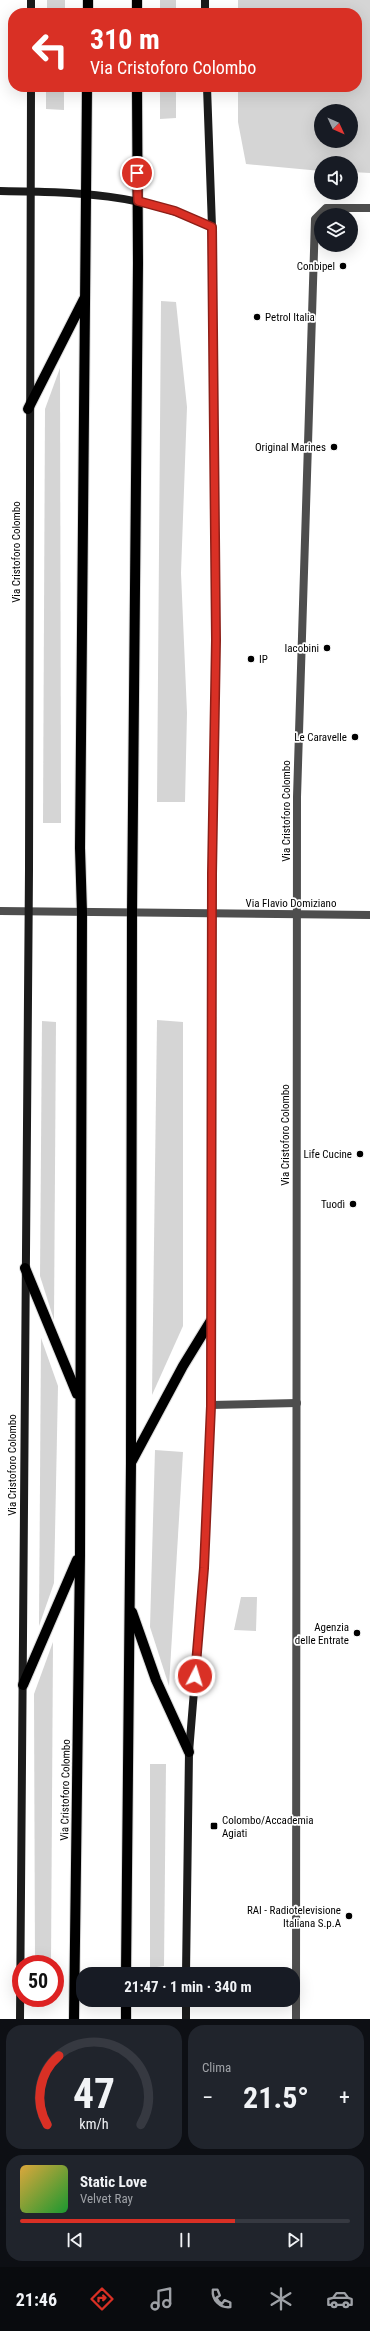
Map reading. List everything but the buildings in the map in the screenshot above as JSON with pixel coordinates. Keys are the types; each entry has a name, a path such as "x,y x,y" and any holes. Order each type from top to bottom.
{"main road":[{"name":"Via Cristoforo Colombo","path":"20,2019 31,92"},
{"name":"Via Cristoforo Colombo","path":"74,2019 80,1555 82,913 80,848 87,92"},
{"path":"126,1967 131,1463 132,914 138,201 137,92"},
{"path":"186,1967 189,1752 204,1568 211,1406 212,915 216,640 212,227 207,92"},
{"path":"0,191 86,194 138,201 175,211 212,227"},
{"path":"28,409 86,295"},
{"path":"25,1268 80,1399"},
{"path":"131,1463 183,1366 210,1322"},
{"path":"23,1684 80,1555"},
{"path":"129,1604 156,1680 189,1752"},
{"path":"126,2007 126,2019"},
{"path":"186,2007 186,2019"}],"street":[{"name":"Via Cristoforo Colombo","path":"296,2019 297,797 315,219 326,208 370,208"},
{"path":"0,911 212,915"},
{"name":"Via Flavio Domiziano","path":"212,915 297,913 370,915"},
{"path":"211,1406 297,1403"}],"shaded area":[{"path":"47,0 65,0 65,8 47,8"},
{"path":"160,0 176,0 176,8 160,8"},
{"path":"238,0 370,0 370,173 358,172 358,156 314,156 314,170 246,164 238,122 238,92 362,92 362,8 238,8"},
{"path":"46,92 64,92 64,110 46,109"},
{"path":"160,92 176,92 176,118 160,119"},
{"path":"161,301 176,302 187,407 181,573 187,713 185,802 157,802"},
{"path":"60,368 61,823 43,823 45,409"},
{"path":"157,1020 183,1022 183,1326 152,1395"},
{"path":"42,1021 56,1022 54,1320 40,1276"},
{"path":"41,1338 58,1386 54,1583 39,1626"},
{"path":"155,1450 183,1452 169,1686 150,1627"},
{"path":"241,1597 257,1597 256,1631 234,1630"},
{"path":"53,1642 51,1955 35,1955 34,1694"},
{"path":"150,1764 166,1764 164,1966 150,1967"}],"place":[{"name":"Conbipel","path":"343,266"},
{"name":"Petrol Italia","path":"257,317"},
{"name":"Original Marines","path":"334,447"},
{"name":"Iacobini","path":"327,648"},
{"name":"IP","path":"251,659"},
{"name":"Le Caravelle","path":"355,737"},
{"name":"Life Cucine","path":"360,1154"},
{"name":"Tuodì","path":"353,1204"},
{"name":"Agenzia delle Entrate","path":"357,1633"},
{"name":"Colombo/Accademia Agiati","path":"214,1826"},
{"name":"RAI - Radiotelevisione Italiana S.p.A","path":"349,1916"}],"route":[{"path":"137,173 138,201 175,211 212,227 216,640 212,874 213,986 210,1322 211,1406 204,1568 195,1676"}]}
